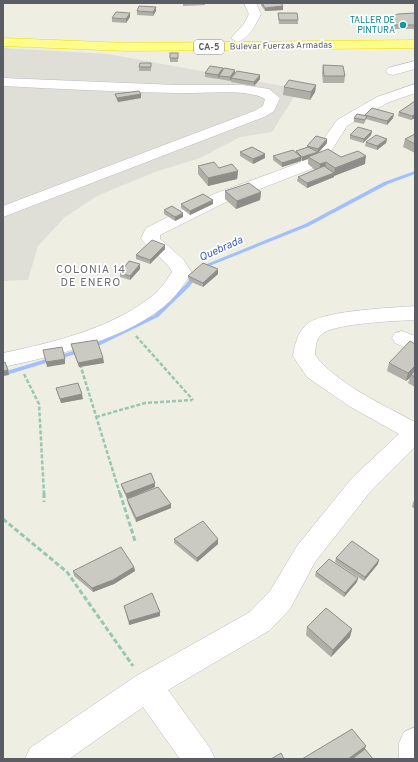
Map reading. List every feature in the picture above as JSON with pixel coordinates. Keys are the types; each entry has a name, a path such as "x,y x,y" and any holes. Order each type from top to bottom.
{"highway":[{"name":"Bulevar Fuerzas Armadas","path":"3,34 133,38 415,36"},
{"name":"Bulevar Fuerzas Armadas","path":"3,42 128,47 415,44"}],"street":[{"path":"237,38 249,26 255,14 250,3"},
{"path":"393,71 415,64"},
{"path":"3,82 177,89 242,89 264,92 273,98 269,108 259,114 3,212"},
{"path":"3,360 52,350 124,322 162,299 182,273 180,266 154,245 150,238 152,232 220,198 305,166 320,156 342,123 382,100 415,88"},
{"path":"41,759 147,686 260,621 280,600 306,554 361,485 415,433 357,400 315,372 304,356 306,341 314,329 336,320 415,313"},
{"path":"147,686 198,759"},
{"path":"415,743 415,759"}],"path":[{"path":"96,417 145,403 192,400 136,336"},
{"path":"78,359 135,541"},
{"path":"26,377 39,404 44,502"},
{"path":"3,520 67,572 147,686"}],"shaded area":[{"path":"3,48 108,54 299,89 272,132 240,137 200,158 155,172 97,196 65,217 38,246 28,280 3,281"}],"building":[{"path":"262,3 281,3 283,6 265,8"},
{"path":"139,6 156,7 153,12 137,11"},
{"path":"116,12 130,13 126,19 112,18"},
{"path":"278,13 297,13 298,20 279,20"},
{"name":"TALLER DE PINTURA","path":"415,13 415,25 394,25 390,17 398,14"},
{"path":"170,53 178,53 178,58 170,58"},
{"path":"140,63 151,63 151,67 139,67"},
{"path":"323,65 343,66 345,76 324,76"},
{"path":"210,66 223,68 218,75 205,73"},
{"path":"224,68 235,70 230,77 219,76"},
{"path":"237,71 260,75 254,82 231,78"},
{"path":"289,80 316,85 311,92 284,87"},
{"path":"139,91 141,94 117,98 115,94"},
{"path":"415,101 415,114 412,116 399,112"},
{"path":"372,108 394,114 387,121 365,115"},
{"path":"357,114 367,116 365,120 354,118"},
{"path":"358,127 372,131 364,139 350,135"},
{"path":"415,134 415,144 405,139"},
{"path":"376,135 387,139 377,146 366,142"},
{"path":"316,136 327,139 318,149 307,146"},
{"path":"252,147 265,154 253,159 240,152"},
{"path":"308,147 318,152 302,157 296,151"},
{"path":"328,149 341,157 358,151 366,156 335,168 326,162 320,164 308,157"},
{"path":"293,150 301,157 282,163 273,156"},
{"path":"214,162 219,168 232,164 238,171 208,178 198,166"},
{"path":"324,166 334,173 307,183 298,177"},
{"path":"249,183 261,192 237,201 225,191"},
{"path":"203,194 213,200 190,211 181,204"},
{"path":"172,206 183,213 175,217 164,210"},
{"path":"152,240 165,245 150,260 136,255"},
{"path":"129,261 140,264 130,276 120,273"},
{"path":"203,263 218,269 203,283 188,276"},
{"path":"97,340 103,358 78,363 71,344"},
{"path":"410,341 415,344 415,366 408,373 389,363"},
{"path":"62,347 65,359 46,362 43,350"},
{"path":"5,362 8,370 3,371 3,363"},
{"path":"415,370 415,377 411,375"},
{"path":"78,383 82,394 60,399 56,388"},
{"path":"151,473 155,483 126,494 121,484"},
{"path":"158,487 171,504 136,518 127,499"},
{"path":"203,521 218,539 197,558 174,539"},
{"path":"352,541 379,560 365,577 336,558"},
{"path":"121,547 134,567 113,580 92,588 73,571"},
{"path":"329,559 358,578 345,593 316,572"},
{"path":"152,593 160,612 129,621 124,606"},
{"path":"326,608 352,629 333,650 307,627"},
{"path":"352,729 366,746 348,759 302,759"},
{"path":"365,749 373,759 352,759"},
{"path":"281,753 284,759 271,759"}],"waterway":[{"name":"Quebrada","path":"200,268 307,225 386,183 415,172"},
{"name":"Quebrada","path":"92,347 156,316 187,286 195,276"},
{"name":"Quebrada","path":"3,374 80,351"}],"place":[{"name":"TALLER DE PINTURA","path":"403,25"}],"district":[{"name":"COLONIA 14 DE ENERO","path":"91,276"}]}
